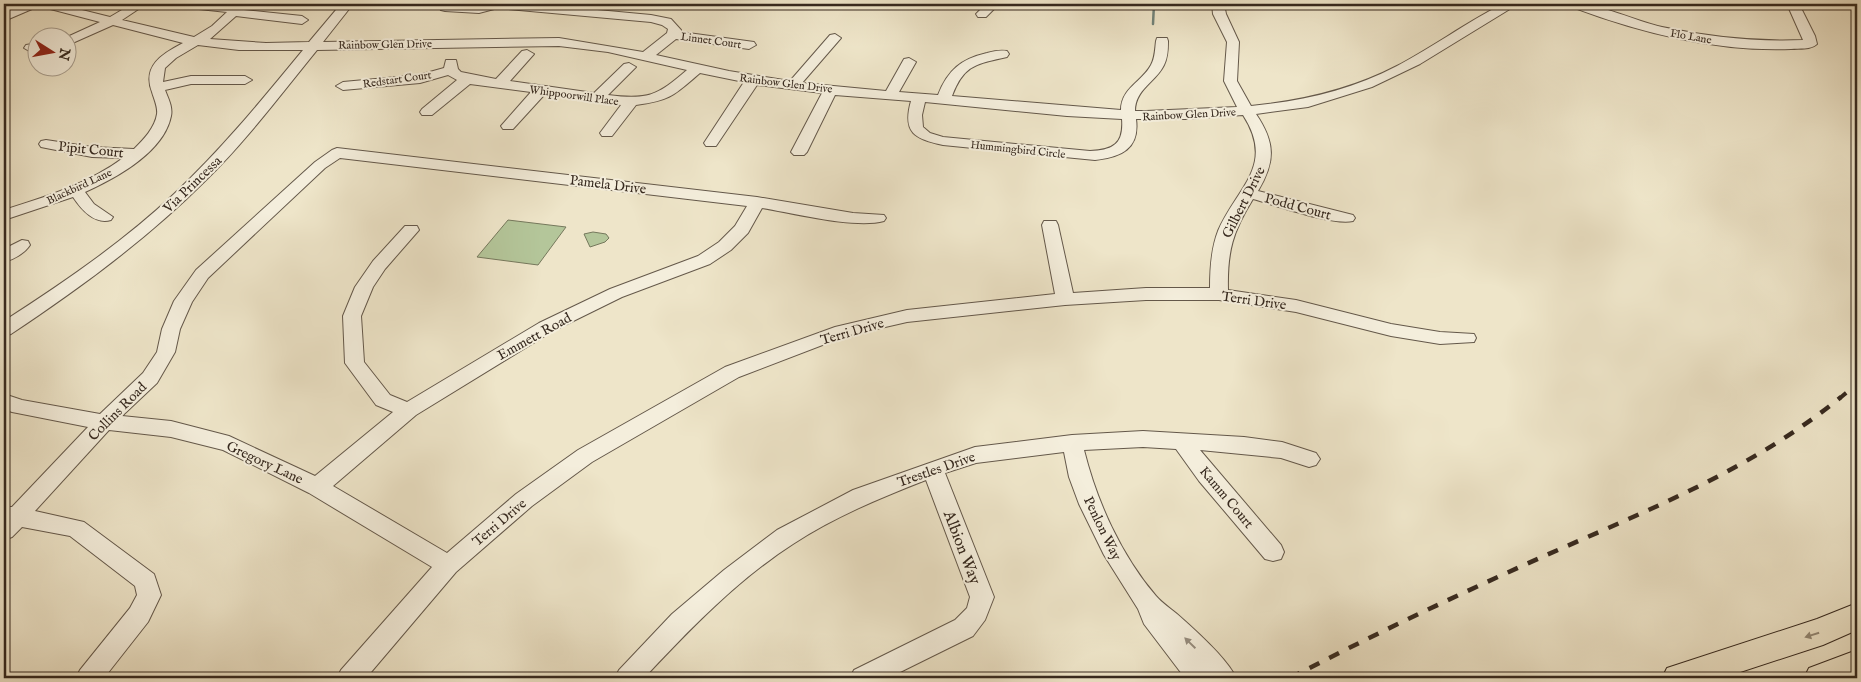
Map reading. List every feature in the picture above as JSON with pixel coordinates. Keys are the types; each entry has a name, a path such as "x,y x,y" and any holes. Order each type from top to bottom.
{"main road":[{"path":"1678,678 1823,631 1857,616"},
{"path":"1820,678 1857,664"}],"street":[{"path":"4,18 34,4"},
{"name":"Rainbow Glen Drive","path":"44,4 195,42 239,46 559,42 597,46 753,80 794,86 1128,116 1167,117 1247,111 1308,103 1368,84 1402,68 1512,4"},
{"path":"78,36 112,21 140,4"},
{"name":"Via Princessa","path":"4,330 125,245 180,198 233,143 348,4"},
{"path":"442,4 443,7 448,8 483,8 496,4 663,20 672,24 675,30 673,35 646,56"},
{"path":"982,14 994,4"},
{"name":"Gilbert Drive","path":"1218,4 1219,15 1233,40 1234,48 1230,72 1232,86 1261,134 1264,147 1264,160 1260,171 1249,193 1232,218 1223,240 1219,264 1219,294"},
{"name":"Flo Lane","path":"1576,4 1637,24 1690,36 1742,42 1810,44 1809,36 1793,4"},
{"path":"199,5 239,7 302,20"},
{"name":"Blackbird Lane","path":"4,215 76,190 111,172 137,154 157,132 165,112 155,74 159,67 170,57 216,29 239,7"},
{"name":"Linnet Court","path":"673,35 749,45"},
{"path":"794,86 834,38"},
{"path":"1128,116 1129,100 1134,91 1157,66 1162,41"},
{"path":"498,84 527,54"},
{"path":"943,100 950,81 958,70 970,61 1002,54"},
{"path":"890,95 909,62"},
{"name":"Whippoorwill Place","path":"451,66 456,76 467,79 631,102 661,96 670,92 698,68"},
{"name":"Redstart Court","path":"343,86 420,79 451,66"},
{"path":"596,98 629,67"},
{"path":"427,112 446,94 467,79"},
{"path":"157,87 191,80 245,80"},
{"path":"711,143 753,80"},
{"path":"799,152 831,89"},
{"path":"508,126 542,90"},
{"name":"Hummingbird Circle","path":"920,97 914,114 914,124 919,133 928,138 1090,156 1118,150 1127,141 1130,131 1128,116"},
{"path":"607,133 631,102"},
{"name":"Pipit Court","path":"46,144 92,152 137,154"},
{"name":"Pamela Drive","path":"337,153 757,202 853,218 878,218"},
{"name":"Collins Road","path":"8,521 104,422 150,378 166,352 170,329 182,301 202,274 320,165 337,153"},
{"path":"76,190 88,207 105,217"},
{"name":"Podd Court","path":"1249,193 1329,215 1347,218"},
{"name":"Emmett Road","path":"317,487 409,410 546,327 616,293 704,260 724,246 742,228 757,202"},
{"path":"1050,225 1065,299"},
{"path":"409,410 383,400 355,363 352,316 364,287 379,265 411,230"},
{"path":"4,257 22,246"},
{"name":"Terri Drive","path":"350,678 448,565 524,500 585,456 732,372 842,331 906,316 1065,299 1146,294 1219,294 1296,306 1391,330 1440,338 1467,338"},
{"name":"Gregory Lane","path":"4,401 19,407 104,422 171,429 229,444 317,487 448,565"},
{"name":"Trestles Drive","path":"628,678 681,622 732,577 785,537 860,496 975,455 1072,442 1143,439 1282,450 1309,459"},
{"name":"Kamm Court","path":"1182,441 1207,475 1273,552"},
{"name":"Penlon Way","path":"1072,442 1083,487 1098,520 1122,568 1149,606"},
{"name":"Albion Way","path":"863,678 964,628 977,614 982,597 933,470"},
{"path":"8,521 76,528 146,582 149,595 138,615 89,678"},
{"path":"1149,606 1153,617 1200,678"},
{"path":"1149,606 1161,614 1223,678"}],"green space":[{"path":"508,220 566,227 538,265 477,257"},
{"path":"593,232 606,234 609,238 605,242 590,247 584,234"}],"waterway":[{"path":"1153,24 1154,4"}],"railway":[{"path":"1840,398 1857,384"},
{"path":"1290,678 1447,601 1698,487 1772,446 1807,423 1841,397"}]}
